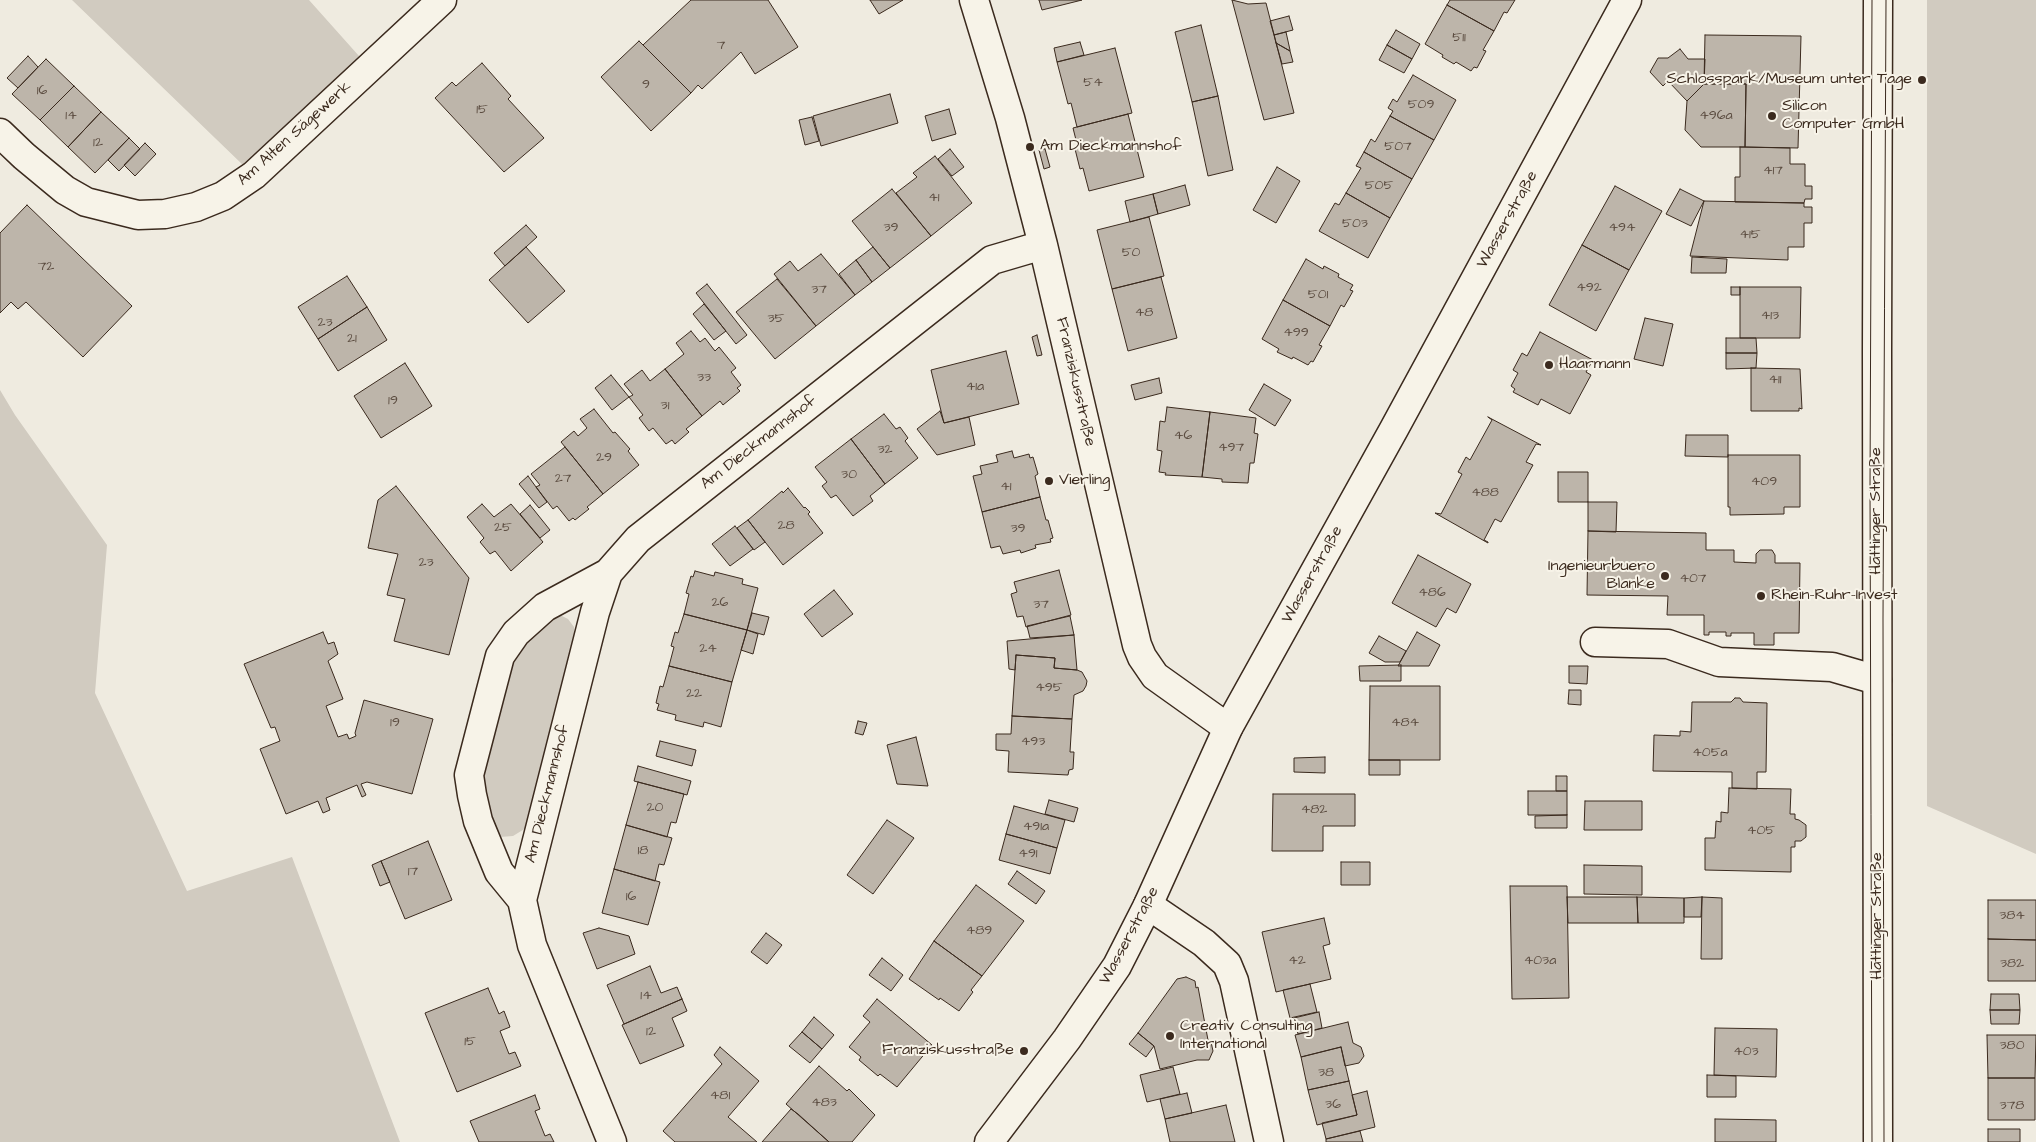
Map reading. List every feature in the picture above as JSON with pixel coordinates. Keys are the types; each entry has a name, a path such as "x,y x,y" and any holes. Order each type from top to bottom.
{"street":[{"name":"Am Alten Sägewerk","path":"0,132 24,156 65,190 86,202 138,215 165,214 196,207 223,196 254,175 442,0"},
{"name":"Franziskusstraße","path":"974,0 1010,118 1043,245 1133,626 1142,657 1152,672 1164,684 1228,728"},
{"name":"Wasserstraße","path":"990,1142 1061,1047 1109,978 1148,906 1228,728 1394,429 1627,0"},
{"name":"Hattinger Straße","path":"1878,0 1878,1142"},
{"name":"Am Dieckmannshof","path":"522,900 499,872 478,821 469,775 500,656 516,633 545,607 608,573 638,539 992,260 1043,245"},
{"name":"Am Dieckmannshof","path":"608,573 592,621 522,900 532,945 612,1142"},
{"path":"1595,642 1668,644 1719,662 1832,667 1877,680"},
{"path":"1148,906 1204,943 1228,964 1234,981 1269,1142"}],"shaded area":[{"path":"72,0 309,0 359,56 244,166"},
{"path":"1927,0 2036,0 2036,854 1927,806"},
{"path":"0,390 15,415 107,545 95,693 187,891 292,857 400,1142 0,1142"},
{"path":"560,615 568,619 574,627 575,637 526,828 513,836 500,837 495,832 482,784 482,757 507,667 521,646 548,618"}],"building":[{"path":"691,0 768,0 798,47 755,74 741,52 702,89 698,85 691,93 643,45"},
{"path":"870,0 903,0 879,14"},
{"path":"1039,0 1082,0 1042,10"},
{"path":"1232,0 1248,4 1266,3 1294,113 1264,120"},
{"path":"1450,0 1515,0 1507,13 1504,12 1494,31 1447,5"},
{"path":"1447,5 1494,31 1483,50 1486,51 1477,68 1474,67 1471,71 1456,62 1454,64 1442,57 1443,55 1425,44"},
{"path":"1289,16 1293,30 1274,35 1270,21"},
{"path":"1201,25 1218,96 1192,102 1175,32"},
{"path":"1396,30 1420,44 1412,59 1387,45"},
{"path":"1286,32 1290,51 1276,43 1274,35"},
{"name":"Silicon Computer GmbH","path":"1705,35 1801,36 1798,148 1745,147 1746,84 1704,84"},
{"path":"639,41 691,93 651,131 601,77"},
{"path":"1080,42 1084,55 1057,62 1054,48"},
{"path":"1276,43 1290,51 1293,62 1282,64"},
{"path":"1387,45 1412,59 1404,73 1379,60"},
{"path":"1115,48 1132,113 1077,127 1071,103 1068,104 1057,62"},
{"path":"1680,49 1688,59 1705,59 1704,84 1687,101 1668,81 1663,86 1650,72 1658,58 1668,58"},
{"path":"28,56 38,67 18,88 7,78"},
{"path":"46,59 74,86 40,120 12,94"},
{"path":"482,63 511,96 508,99 544,138 504,172 435,98 452,82 456,86"},
{"path":"1413,75 1456,100 1434,140 1390,116 1393,111 1388,108 1393,99 1397,102"},
{"path":"1704,84 1746,84 1745,147 1701,147 1685,130 1687,101"},
{"path":"74,86 101,112 68,147 40,120"},
{"path":"890,94 898,123 821,146 813,116"},
{"path":"1218,96 1233,170 1208,176 1192,102"},
{"path":"949,109 956,134 932,141 925,116"},
{"path":"101,112 129,138 95,173 68,147"},
{"path":"1128,114 1144,177 1089,191 1083,168 1080,169 1075,149 1078,148 1073,128"},
{"path":"1390,116 1434,140 1412,179 1364,152 1371,139 1375,142"},
{"path":"812,117 819,141 805,145 799,120"},
{"path":"129,138 140,149 119,171 108,160"},
{"path":"145,143 156,154 135,176 124,165"},
{"path":"1740,147 1790,148 1790,164 1805,164 1805,186 1812,186 1812,199 1805,199 1804,203 1735,202 1735,177 1740,177"},
{"path":"950,149 964,167 952,176 938,159"},
{"path":"1045,149 1050,167 1044,169 1039,150"},
{"path":"1364,152 1412,179 1390,218 1346,193 1361,168 1356,166"},
{"path":"935,156 972,203 931,236 896,193 917,177 913,173"},
{"path":"1277,167 1300,181 1276,223 1253,210"},
{"path":"1185,185 1190,205 1158,214 1153,194"},
{"path":"1615,186 1662,211 1629,270 1582,245"},
{"path":"892,189 931,236 890,268 852,221"},
{"path":"1680,189 1704,201 1691,226 1666,214"},
{"path":"1346,193 1390,218 1368,258 1319,231 1335,203 1339,205"},
{"path":"1153,194 1158,214 1130,222 1125,201"},
{"path":"1704,201 1804,203 1804,207 1812,207 1812,223 1804,223 1804,247 1788,247 1788,260 1690,256"},
{"path":"27,205 132,306 83,357 26,302 18,309 11,302 0,313 0,233"},
{"path":"1149,217 1164,276 1112,289 1097,230"},
{"path":"526,225 537,237 505,266 494,253"},
{"path":"1582,245 1629,270 1596,331 1549,305"},
{"path":"526,247 565,291 528,323 489,280"},
{"path":"873,247 890,268 872,282 856,260"},
{"path":"821,254 855,295 816,326 774,274 790,261 798,271"},
{"path":"1692,257 1727,259 1726,273 1691,273"},
{"path":"1306,259 1323,269 1324,266 1339,274 1338,277 1353,285 1350,290 1353,291 1344,307 1341,305 1330,326 1283,300"},
{"path":"856,260 872,282 855,295 839,274"},
{"path":"347,276 367,307 318,339 298,307"},
{"path":"1161,277 1177,338 1128,351 1112,289"},
{"path":"777,279 816,326 775,359 736,312"},
{"path":"707,284 747,335 736,344 696,293"},
{"path":"1731,287 1740,287 1740,295 1731,295"},
{"path":"1740,287 1801,287 1800,338 1740,338"},
{"path":"1283,300 1330,326 1319,345 1322,346 1313,362 1311,361 1308,365 1293,357 1292,359 1277,352 1279,349 1262,339"},
{"path":"704,304 726,331 714,340 693,314"},
{"path":"367,307 387,340 338,371 318,339"},
{"path":"1645,318 1673,324 1663,366 1634,359"},
{"path":"691,331 700,342 705,338 715,351 719,347 736,368 731,372 741,385 737,388 740,391 723,405 720,401 702,416 665,369 684,354 676,343"},
{"path":"1540,332 1593,360 1586,372 1591,375 1570,414 1541,399 1538,405 1513,392 1515,389 1511,386 1518,373 1513,370 1522,353 1527,356"},
{"path":"1037,335 1042,355 1037,356 1032,337"},
{"path":"1726,338 1756,338 1757,353 1726,353"},
{"path":"1006,351 1019,404 944,423 931,370"},
{"path":"1726,353 1757,353 1756,368 1726,369"},
{"path":"405,363 432,406 381,438 354,396"},
{"path":"1751,368 1800,369 1802,409 1799,408 1799,411 1751,411"},
{"path":"665,369 702,416 686,429 689,432 675,444 672,440 666,444 653,428 649,431 639,418 643,415 629,397 633,395 624,384 642,370 650,381"},
{"path":"611,375 629,397 612,410 595,388"},
{"path":"1159,378 1162,393 1135,400 1131,385"},
{"path":"1264,384 1291,400 1275,426 1249,410"},
{"path":"1167,407 1210,412 1202,477 1165,475 1166,473 1159,472 1162,451 1157,450 1160,421 1165,422"},
{"path":"594,409 613,433 615,432 630,449 628,451 639,465 603,494 561,442 574,431 578,436 587,428 580,419"},
{"path":"940,411 944,423 969,417 975,445 937,455 917,429"},
{"path":"1210,412 1256,418 1254,433 1258,434 1254,463 1250,463 1248,483 1222,482 1222,479 1202,477"},
{"path":"884,414 896,429 900,427 908,438 905,441 918,458 885,484 851,439"},
{"path":"1488,417 1541,445 1536,444 1526,462 1533,465 1501,522 1495,519 1484,540 1488,543 1435,513 1441,514 1462,474 1458,472 1466,457 1470,460 1492,420"},
{"path":"1686,435 1728,435 1728,457 1685,456"},
{"path":"851,439 885,484 870,496 873,501 853,516 836,495 831,498 822,486 827,482 815,467"},
{"path":"565,447 603,494 587,507 589,509 575,520 573,518 569,521 557,506 553,509 536,487 540,485 531,474"},
{"path":"1012,451 1014,458 1029,454 1030,458 1033,457 1038,474 1035,476 1040,497 982,512 973,476 982,474 980,466 998,462 996,455"},
{"path":"1728,455 1800,455 1800,507 1784,507 1784,514 1730,515 1730,507 1728,507"},
{"path":"1558,472 1588,472 1588,502 1558,502"},
{"path":"528,476 547,502 539,508 519,484"},
{"path":"396,486 469,578 449,655 394,641 405,599 387,595 398,554 368,548 378,500"},
{"path":"788,488 804,508 810,512 808,514 823,533 783,565 748,520"},
{"path":"1040,497 1053,538 1050,539 1051,542 1035,545 1036,548 1021,553 1020,550 1003,554 1000,546 991,548 982,512"},
{"path":"1588,502 1617,502 1616,532 1588,531"},
{"path":"482,504 494,517 511,504 543,542 511,571 495,551 490,554 480,542 484,538 467,517"},
{"path":"530,505 550,530 540,538 520,514"},
{"path":"748,520 765,542 754,550 737,528"},
{"path":"735,526 753,549 730,566 712,544"},
{"path":"1588,531 1706,533 1706,550 1734,550 1734,562 1756,563 1756,554 1760,550 1772,550 1775,555 1775,563 1800,563 1799,633 1774,633 1774,645 1754,645 1754,633 1731,633 1731,636 1726,636 1726,632 1709,632 1709,635 1704,635 1704,615 1667,615 1668,596 1587,595"},
{"path":"1418,555 1471,584 1456,613 1447,608 1436,627 1392,603"},
{"path":"1059,570 1071,615 1026,627 1023,616 1017,617 1011,594 1017,592 1014,582"},
{"path":"695,571 714,576 715,572 743,579 742,584 758,588 747,630 684,614 689,594 686,593 691,576 693,577"},
{"path":"834,590 853,614 822,637 804,614"},
{"path":"752,613 769,617 764,635 747,630"},
{"path":"684,614 747,630 732,682 669,666 674,647 671,646 675,632 678,633"},
{"path":"1070,616 1074,635 1030,638 1027,626"},
{"path":"747,630 758,634 753,654 741,650"},
{"path":"323,632 328,644 334,642 338,654 328,661 343,699 326,706 338,737 347,734 349,739 356,736 355,733 364,700 433,719 412,794 367,782 361,784 366,795 362,797 357,785 326,798 330,810 323,813 318,801 286,814 260,749 280,741 275,727 271,728 244,664"},
{"path":"1417,632 1440,645 1429,666 1398,666"},
{"path":"1074,635 1077,670 1054,668 1055,658 1016,655 1015,670 1009,669 1007,641"},
{"path":"1379,636 1406,651 1400,662 1385,662 1369,653"},
{"path":"1016,655 1055,658 1054,668 1082,672 1087,681 1086,686 1083,691 1074,695 1072,719 1012,716"},
{"path":"1401,665 1401,681 1360,681 1359,666"},
{"path":"669,666 732,682 721,727 704,722 703,727 675,720 676,715 657,710 659,704 656,703 660,686 663,687"},
{"path":"1569,666 1588,666 1587,684 1569,683"},
{"path":"1370,686 1440,686 1440,760 1369,760"},
{"path":"1569,690 1581,690 1581,705 1568,704"},
{"path":"1735,698 1740,698 1743,702 1767,703 1766,772 1757,772 1757,789 1732,788 1732,772 1653,771 1654,735 1680,736 1680,731 1691,732 1692,702 1731,702"},
{"path":"1012,716 1072,719 1070,752 1074,752 1073,769 1069,770 1068,775 1008,772 1009,751 996,750 996,734 1011,734"},
{"path":"858,721 867,723 863,735 855,733"},
{"path":"916,737 928,786 897,784 887,745"},
{"path":"660,741 696,750 692,766 656,756"},
{"path":"1325,757 1325,773 1294,772 1294,758"},
{"path":"1369,760 1400,760 1400,775 1369,775"},
{"path":"638,766 691,781 687,795 634,781"},
{"path":"1556,776 1567,776 1567,791 1556,791"},
{"path":"638,782 684,794 676,823 671,822 667,837 626,825"},
{"path":"1729,788 1791,789 1790,814 1795,814 1795,819 1806,825 1806,837 1801,841 1795,841 1795,847 1791,847 1791,872 1705,870 1705,838 1715,838 1716,821 1721,822 1721,812 1728,813"},
{"path":"1528,791 1567,791 1567,815 1528,815"},
{"path":"1273,794 1355,794 1355,826 1323,826 1323,851 1272,851"},
{"path":"1049,800 1078,808 1074,822 1045,814"},
{"path":"1585,801 1642,801 1642,830 1584,830"},
{"path":"1014,806 1065,820 1057,848 1006,834"},
{"path":"1567,815 1567,828 1535,828 1535,816"},
{"path":"887,820 914,838 873,894 847,875"},
{"path":"626,825 672,838 664,865 659,864 655,881 614,869"},
{"path":"1006,834 1057,848 1050,874 999,860"},
{"path":"428,841 452,900 405,919 381,861"},
{"path":"381,861 390,882 380,886 372,865"},
{"path":"1341,862 1370,862 1370,885 1341,885"},
{"path":"1584,865 1642,866 1642,895 1584,894"},
{"path":"614,869 660,882 648,925 602,913"},
{"path":"1017,871 1045,891 1036,904 1008,884"},
{"path":"976,885 1024,921 982,976 934,941"},
{"path":"1510,886 1567,886 1569,998 1512,999"},
{"path":"1567,897 1637,897 1638,923 1568,923"},
{"path":"1637,897 1684,898 1684,923 1638,923"},
{"path":"1702,897 1722,898 1722,959 1701,959"},
{"path":"1702,897 1701,917 1684,917 1684,898"},
{"path":"1988,900 2036,900 2036,940 1988,939"},
{"path":"1324,918 1330,944 1323,946 1331,979 1276,992 1262,932"},
{"path":"599,928 629,936 635,954 597,969 583,933"},
{"path":"766,933 782,945 767,964 751,952"},
{"path":"1988,939 2036,940 2036,981 1988,981"},
{"path":"934,941 982,976 971,990 973,992 959,1011 940,998 939,1000 909,979"},
{"path":"882,958 903,975 891,991 869,975"},
{"path":"650,966 661,993 677,987 682,999 624,1024 607,985"},
{"path":"1186,977 1195,981 1196,988 1198,987 1208,1040 1211,1042 1213,1051 1209,1060 1197,1060 1160,1069 1154,1046 1138,1033 1177,979"},
{"path":"1310,984 1317,1012 1290,1018 1283,990"},
{"path":"488,988 499,1014 504,1011 510,1027 500,1031 509,1054 515,1052 521,1066 457,1092 425,1013"},
{"path":"1991,994 2019,994 2020,1010 1990,1010"},
{"path":"682,999 687,1011 672,1018 684,1046 640,1064 622,1025"},
{"path":"877,999 932,1045 897,1087 880,1074 878,1076 859,1060 861,1057 849,1047 870,1022 863,1016"},
{"path":"1990,1010 2020,1010 2019,1024 1991,1024"},
{"path":"1319,1012 1322,1028 1298,1034 1294,1018"},
{"path":"814,1017 834,1035 822,1049 802,1032"},
{"path":"1348,1022 1353,1043 1361,1047 1364,1056 1359,1063 1345,1066 1341,1047 1301,1057 1295,1035"},
{"path":"1715,1028 1777,1029 1776,1077 1714,1075"},
{"path":"802,1032 822,1049 810,1063 789,1046"},
{"path":"1138,1033 1154,1046 1146,1057 1129,1044"},
{"path":"1987,1035 2036,1035 2035,1078 1988,1078"},
{"path":"720,1047 759,1081 728,1117 757,1142 675,1142 663,1131 722,1064 714,1055"},
{"path":"1341,1047 1349,1081 1308,1090 1301,1057"},
{"path":"819,1066 847,1091 849,1089 875,1115 852,1142 829,1142 786,1104"},
{"path":"1173,1067 1180,1094 1147,1102 1140,1075"},
{"path":"1707,1075 1736,1076 1736,1097 1707,1097"},
{"path":"1988,1078 2035,1078 2035,1120 1988,1120"},
{"path":"1349,1081 1357,1115 1317,1125 1308,1090"},
{"path":"1367,1091 1375,1127 1326,1139 1322,1123 1357,1115 1352,1095"},
{"path":"1187,1093 1192,1113 1165,1119 1160,1099"},
{"path":"535,1095 540,1109 535,1111 545,1136 550,1134 554,1142 479,1142 470,1121"},
{"path":"1226,1105 1235,1142 1170,1142 1165,1119"},
{"path":"791,1109 798,1114 829,1142 762,1142"},
{"path":"1715,1119 1776,1120 1776,1142 1715,1142"},
{"path":"1988,1129 2020,1129 2020,1142 1988,1142"},
{"path":"1360,1131 1363,1142 1326,1142 1326,1139"}],"tram line":[{"path":"1872,0 1870,487 1872,1142"},
{"path":"1884,1142 1883,618 1886,0"}],"place":[{"name":"Schlosspark/Museum unter Tage","path":"1922,80"},
{"name":"Silicon Computer GmbH","path":"1772,116"},
{"name":"Am Dieckmannshof","path":"1030,147"},
{"name":"Haarmann","path":"1549,365"},
{"name":"Vierling","path":"1049,481"},
{"name":"Ingenieurbuero Blanke","path":"1665,576"},
{"name":"Rhein-Ruhr-Invest","path":"1761,596"},
{"name":"Creativ Consulting International","path":"1170,1036"},
{"name":"Franziskusstraße","path":"1024,1051"}]}
